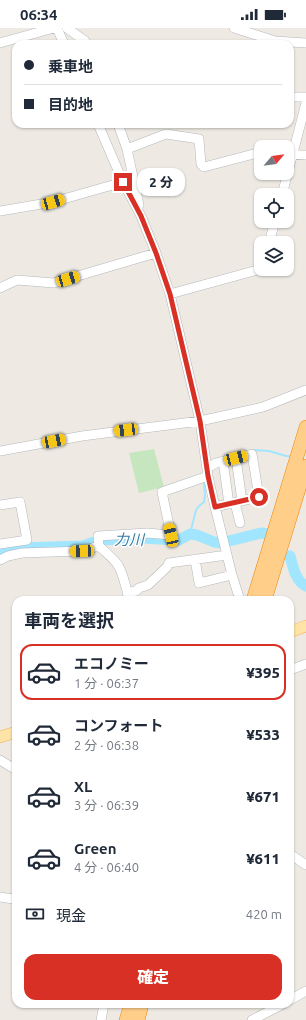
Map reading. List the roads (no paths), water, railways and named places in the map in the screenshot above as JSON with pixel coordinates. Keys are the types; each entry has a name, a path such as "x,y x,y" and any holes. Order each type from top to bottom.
{"highway":[{"path":"254,596 306,427"},
{"path":"266,596 306,466"},
{"path":"126,1020 130,1008"},
{"path":"138,1020 141,1008"}],"main road":[{"path":"294,630 306,626"},
{"path":"0,737 12,733"}],"street":[{"path":"0,43 54,28"},
{"path":"57,28 62,40"},
{"path":"67,28 84,40"},
{"path":"234,28 273,40"},
{"path":"294,43 305,44"},
{"path":"294,97 306,97"},
{"path":"294,141 306,103"},
{"path":"100,128 123,182 141,216 170,294 200,421 206,471 239,596"},
{"path":"119,128 127,149 141,216"},
{"path":"127,149 166,134 199,139 202,164 204,167 254,154"},
{"path":"294,154 306,155"},
{"path":"0,211 53,202 123,182"},
{"path":"0,288 17,280 54,283 156,253"},
{"path":"170,294 254,271"},
{"path":"0,451 82,436 200,421 263,407 306,390"},
{"path":"129,596 118,565 99,543 98,536 147,533 171,535 162,492 206,471 216,463 252,454 259,497 215,507"},
{"path":"236,458 236,502"},
{"path":"223,461 236,502 240,523"},
{"path":"0,505 20,502 27,540 0,544"},
{"path":"0,560 8,556 22,553 82,551 99,543"},
{"path":"130,596 139,588 148,585 167,567 169,562 227,555"},
{"path":"195,559 200,582 232,575"},
{"path":"294,668 306,664"},
{"path":"0,760 12,768"},
{"path":"294,857 306,865"},
{"path":"0,897 12,899"},
{"path":"294,998 306,991"},
{"path":"102,1020 104,1008"},
{"path":"252,1020 267,1012"}],"waterway":[{"name":"力川","path":"253,450 269,451 290,456"},
{"name":"力川","path":"190,534 196,510 204,502 204,480"},
{"name":"力川","path":"0,553 19,548 83,546 100,540 141,538 179,540 190,534 221,543 261,533 268,534"},
{"path":"290,556 293,569 299,581 306,586"}]}
